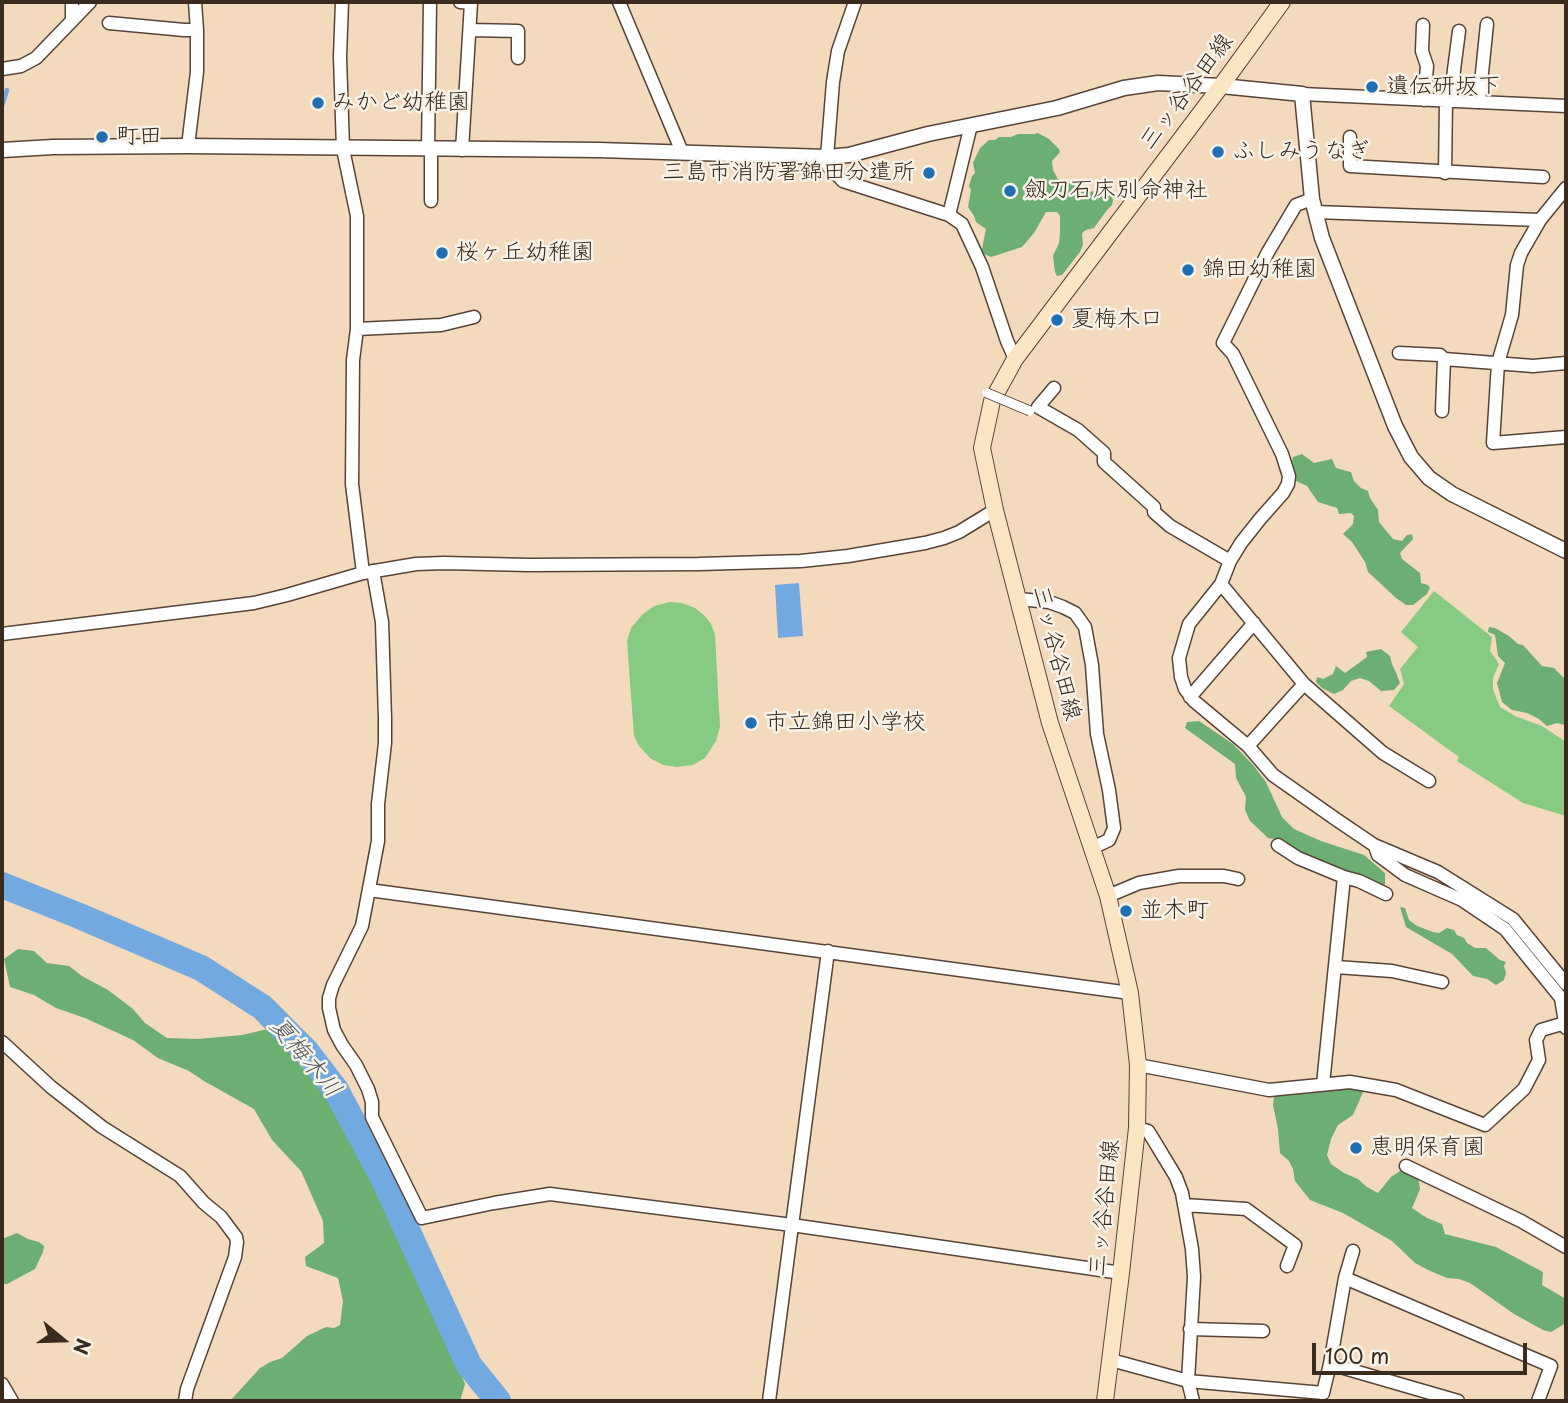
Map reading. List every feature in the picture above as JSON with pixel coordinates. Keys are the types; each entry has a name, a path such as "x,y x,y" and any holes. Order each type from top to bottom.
{"main road":[{"name":"三ッ谷谷田線","path":"1105,1401 1137,1128 1138,1065 1130,993 1108,896 1050,723 995,510 982,448 992,401 1016,359 1282,2"}],"street":[{"path":"72,2 72,21"},
{"path":"2,69 21,66 36,58 90,2"},
{"path":"188,146 197,72 195,2"},
{"path":"342,2 340,57 344,149 357,216 357,329 353,360 352,484 368,572 382,622 385,718 378,804 378,841 362,926 329,998 331,1023 369,1089 372,1117 422,1218 550,1194 792,1225 1121,1273"},
{"path":"430,2 431,201"},
{"path":"460,2 471,3 462,150"},
{"path":"618,2 682,152"},
{"path":"855,2 838,51 833,82 828,166 843,181 949,215 965,229 1016,359"},
{"path":"109,23 197,30"},
{"path":"1479,102 1487,24"},
{"path":"1423,25 1422,51 1427,66 1424,100"},
{"path":"470,30 518,31 518,58"},
{"path":"1445,173 1448,101 1458,31"},
{"path":"2,150 188,146 682,152 827,157 849,155 928,134 1057,108 1158,83 1301,94 1566,106"},
{"path":"1301,94 1314,206 1322,238 1395,426 1411,457 1429,478 1452,494 1566,551"},
{"path":"949,215 971,125"},
{"path":"1350,137 1350,166 1543,177"},
{"path":"1566,188 1540,220 1517,265 1512,315 1499,363 1493,443 1566,437"},
{"path":"1540,220 1296,205 1268,252 1223,343 1233,354 1282,454 1289,475 1288,484 1230,561 1221,584 1189,624 1179,658 1181,677 1190,697 1248,746 1273,775 1374,845 1438,872 1513,919 1566,983"},
{"path":"357,329 441,325 474,317"},
{"path":"1399,354 1440,355 1444,359 1533,366 1566,363"},
{"path":"1442,411 1444,359"},
{"path":"1054,388 1038,407 1078,430 1104,453 1104,462 1154,507 1154,512 1170,526 1230,561"},
{"path":"987,393 1030,411"},
{"path":"2,634 254,603 397,566 432,563 699,564 801,561 848,556 934,541 959,532 995,510"},
{"path":"1221,584 1304,684 1383,753 1429,781"},
{"path":"1019,599 1049,602 1063,607 1075,613 1085,627 1092,665 1097,734 1114,828 1109,840 1092,848"},
{"path":"1190,697 1254,623"},
{"path":"1248,746 1304,684"},
{"path":"1278,845 1298,858 1386,894"},
{"path":"1138,1065 1269,1090 1349,1082 1396,1090 1485,1125 1524,1088 1539,1060 1535,1040 1541,1030 1565,1026 1561,998 1505,929 1462,900 1405,875 1378,855 1374,845"},
{"path":"1108,896 1139,883 1179,876 1224,876 1238,879"},
{"path":"1323,1084 1344,877"},
{"path":"369,890 1130,993"},
{"path":"769,1401 828,951"},
{"path":"1336,967 1392,971 1442,982"},
{"path":"2,1042 51,1087 102,1127 180,1176 221,1217 236,1237 235,1256 185,1401"},
{"path":"1137,1128 1148,1131 1176,1177 1182,1193 1194,1277 1188,1381 1193,1401"},
{"path":"1406,1166 1521,1221 1566,1247"},
{"path":"1184,1205 1246,1209 1295,1245 1287,1266"},
{"path":"1111,1360 1188,1381 1322,1393 1353,1251"},
{"path":"1345,1278 1551,1366 1538,1401"},
{"path":"1190,1329 1263,1331"},
{"path":"1330,1364 1458,1401"},
{"path":"2,1384 12,1401"}],"green space":[{"path":"1038,133 1059,149 1060,152 1052,161 1058,179 1077,186 1081,191 1105,192 1113,200 1094,228 1082,233 1083,245 1080,252 1062,275 1057,276 1053,256 1060,233 1060,216 1057,212 1046,212 1022,247 991,257 984,254 982,249 986,229 976,222 968,207 971,190 969,186 975,173 973,163 980,148 989,140 999,137"},
{"path":"1302,454 1314,463 1332,459 1336,468 1351,472 1354,481 1368,491 1378,510 1379,522 1393,539 1402,541 1412,534 1413,539 1400,553 1402,559 1420,573 1421,583 1430,588 1427,594 1413,605 1406,605 1368,572 1352,542 1343,534 1353,524 1354,516 1351,513 1339,514 1337,508 1318,502 1307,486 1296,481 1291,465 1293,457"},
{"path":"1434,591 1492,637 1490,651 1499,664 1493,678 1493,689 1500,707 1542,726 1566,742 1566,816 1523,803 1457,761 1459,757 1389,706 1404,684 1400,669 1418,647 1401,632"},
{"path":"670,602 695,608 705,616 715,634 720,727 716,741 705,758 693,765 677,767 663,765 650,758 634,736 627,641 631,628 642,615 654,606"},
{"path":"1489,627 1523,645 1542,666 1554,668 1566,680 1566,728 1557,723 1547,726 1539,719 1512,710 1502,702 1497,683 1505,663 1498,656 1495,635 1488,632"},
{"path":"1381,649 1390,656 1400,683 1394,690 1381,691 1369,681 1360,678 1351,681 1343,690 1334,694 1316,682 1317,677 1323,679 1333,674 1336,666 1345,673 1367,657 1366,652"},
{"path":"1199,721 1233,744 1253,765 1266,782 1282,817 1294,829 1364,855 1385,873 1385,885 1380,888 1322,863 1281,840 1268,838 1250,821 1245,810 1246,797 1236,778 1235,764 1185,728 1187,722"},
{"path":"1400,907 1405,908 1409,920 1417,926 1439,933 1447,928 1454,930 1475,948 1486,948 1506,962 1504,980 1496,985 1487,979 1473,976 1452,954 1406,927"},
{"path":"18,949 34,951 47,963 69,966 108,990 133,1009 145,1023 167,1038 198,1039 242,1035 268,1029 289,1045 299,1064 341,1111 407,1245 465,1384 460,1401 230,1401 260,1368 282,1358 307,1336 326,1327 334,1328 340,1325 343,1301 338,1278 306,1266 305,1257 324,1243 323,1221 301,1171 272,1140 254,1109 189,1071 158,1058 133,1040 56,1008 34,995 10,987 4,959"},
{"path":"1332,1086 1364,1090 1353,1115 1338,1125 1331,1139 1327,1155 1331,1164 1378,1193 1391,1177 1403,1169 1418,1177 1420,1189 1412,1208 1442,1224 1445,1234 1496,1247 1543,1272 1542,1285 1566,1299 1566,1323 1551,1332 1543,1330 1514,1314 1470,1283 1428,1270 1415,1263 1392,1241 1343,1213 1310,1200 1295,1181 1289,1161 1280,1153 1274,1097 1280,1093"},
{"path":"17,1233 39,1242 44,1246 43,1252 35,1269 2,1284 2,1239"}],"water":[{"path":"799,583 803,636 778,638 775,585"}],"waterway":[{"path":"2,106 7,90"},
{"name":"夏梅木川","path":"2,885 201,968 262,1007 306,1051 336,1090 385,1182 469,1365 498,1401"}],"place":[{"name":"遺伝研坂下","path":"1372,87"},
{"name":"みかど幼稚園","path":"318,103"},
{"name":"町田","path":"102,137"},
{"name":"ふしみうなぎ","path":"1218,152"},
{"name":"三島市消防署錦田分遣所","path":"929,173"},
{"name":"劔刀石床別命神社","path":"1010,191"},
{"name":"桜ヶ丘幼稚園","path":"442,253"},
{"name":"錦田幼稚園","path":"1188,270"},
{"name":"夏梅木口","path":"1057,320"},
{"name":"市立錦田小学校","path":"751,723"},
{"name":"並木町","path":"1126,911"},
{"name":"恵明保育園","path":"1356,1148"}]}
